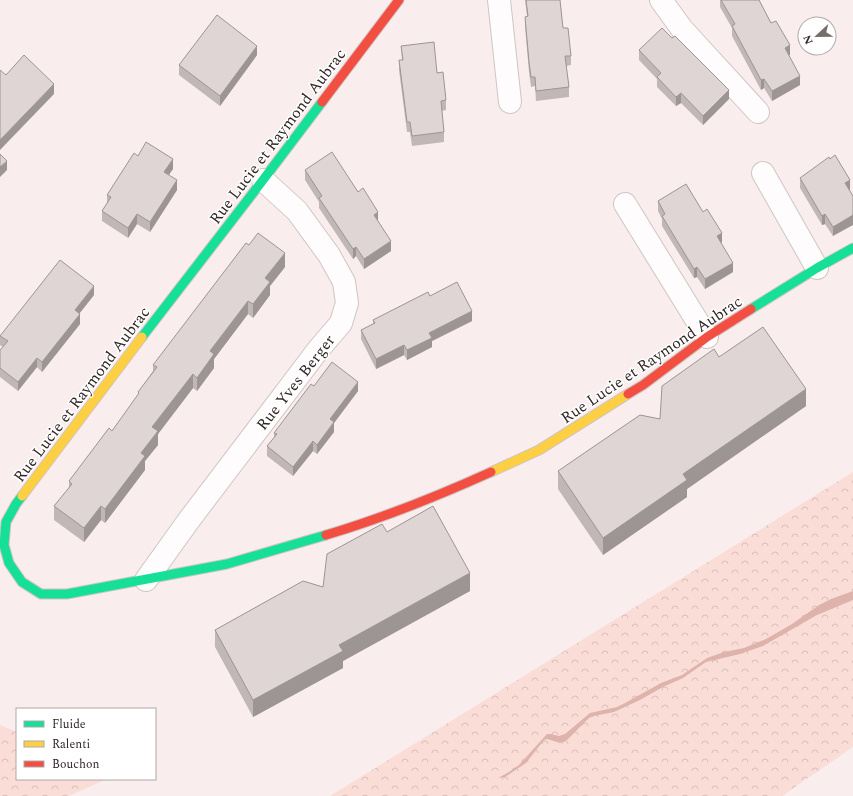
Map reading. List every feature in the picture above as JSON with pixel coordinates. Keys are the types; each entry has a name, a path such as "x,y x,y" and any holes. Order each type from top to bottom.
{"street":[{"name":"Rue Lucie et Raymond Aubrac","path":"399,0 264,180 115,371 16,504 6,522 4,545 9,563 22,582 41,594 67,594 227,564 356,526 449,491 539,450 643,385 707,337 817,268 853,248"},
{"path":"499,0 510,102"},
{"path":"661,0 682,29 758,112"},
{"path":"763,174 817,268"},
{"name":"Rue Yves Berger","path":"146,580 199,507 318,350 340,324 347,303 344,282 330,254 297,211 264,180"},
{"path":"624,204 707,337"}],"green space":[{"path":"853,472 853,747 782,796 330,796"},
{"path":"0,725 16,732 16,780 105,780 69,796 0,796"}],"shaded area":[{"path":"853,591 853,600 817,615 763,646 740,654 706,662 683,678 640,700 614,712 589,718 567,740 560,743 547,739 544,740 526,763 505,777 498,778 519,765 547,734 559,736 565,734 590,713 617,707 661,683 682,675 707,658 724,652 744,648 766,639 792,624 819,605"}],"building":[{"path":"526,0 560,0 563,28 568,28 571,56 565,56 569,87 536,91 535,77 531,77 529,62 525,17 528,16"},
{"path":"721,0 759,0 771,23 776,21 790,45 785,48 800,76 772,91 764,79 761,80 732,26 735,24"},
{"path":"217,15 257,46 220,96 179,65"},
{"path":"662,28 672,38 675,36 729,90 703,116 681,93 676,97 657,77 661,73 639,50"},
{"path":"434,42 437,73 443,72 446,100 441,101 444,132 412,136 410,122 407,122 399,60 403,60 401,46"},
{"path":"24,55 54,84 0,140 0,70 6,75"},
{"path":"146,142 173,159 164,172 177,180 150,222 137,214 128,228 102,211 111,197 107,195 134,153 138,156"},
{"path":"332,152 358,192 363,188 378,212 374,215 391,241 364,259 356,247 353,249 319,198 322,196 305,170"},
{"path":"0,154 7,161 0,167"},
{"path":"835,155 850,180 845,183 853,196 853,215 833,227 825,214 822,216 800,178 829,157 830,159"},
{"path":"686,184 703,212 707,209 722,233 717,236 733,263 705,279 697,267 694,269 662,216 665,214 658,201"},
{"path":"258,233 285,253 265,278 270,282 253,304 248,301 210,351 214,354 197,378 193,374 152,427 158,431 141,453 145,456 105,509 101,506 84,528 54,506 72,484 69,481 109,428 112,431 139,393 138,392 157,367 153,365 246,243 249,245"},
{"path":"60,260 94,286 75,310 80,314 42,362 37,358 18,382 0,368 0,350 8,341 0,336"},
{"path":"457,282 472,311 429,333 432,338 407,350 404,345 376,359 361,330 375,323 373,320 428,292 430,296"},
{"path":"763,327 806,389 683,474 687,480 603,538 558,471 640,415 660,419 662,386 714,349 719,357"},
{"path":"332,362 358,382 330,419 334,422 317,445 313,441 293,467 267,446 277,434 274,433 311,384 314,386"},
{"path":"433,506 470,573 339,645 343,651 253,700 215,630 303,581 323,587 327,554 382,524 387,532"}],"traffic: fast":[{"path":"142,337 322,102"},
{"path":"751,309 817,268 853,248"},
{"path":"22,496 6,522 4,545 9,563 22,582 41,594 67,594 227,564 326,535"}],"traffic: slow":[{"path":"22,496 142,337"},
{"path":"491,472 539,450 628,394"}],"traffic: jam":[{"path":"322,102 399,0"},
{"path":"628,394 643,385 707,337 751,309"},
{"path":"326,535 410,506 491,472"}]}
